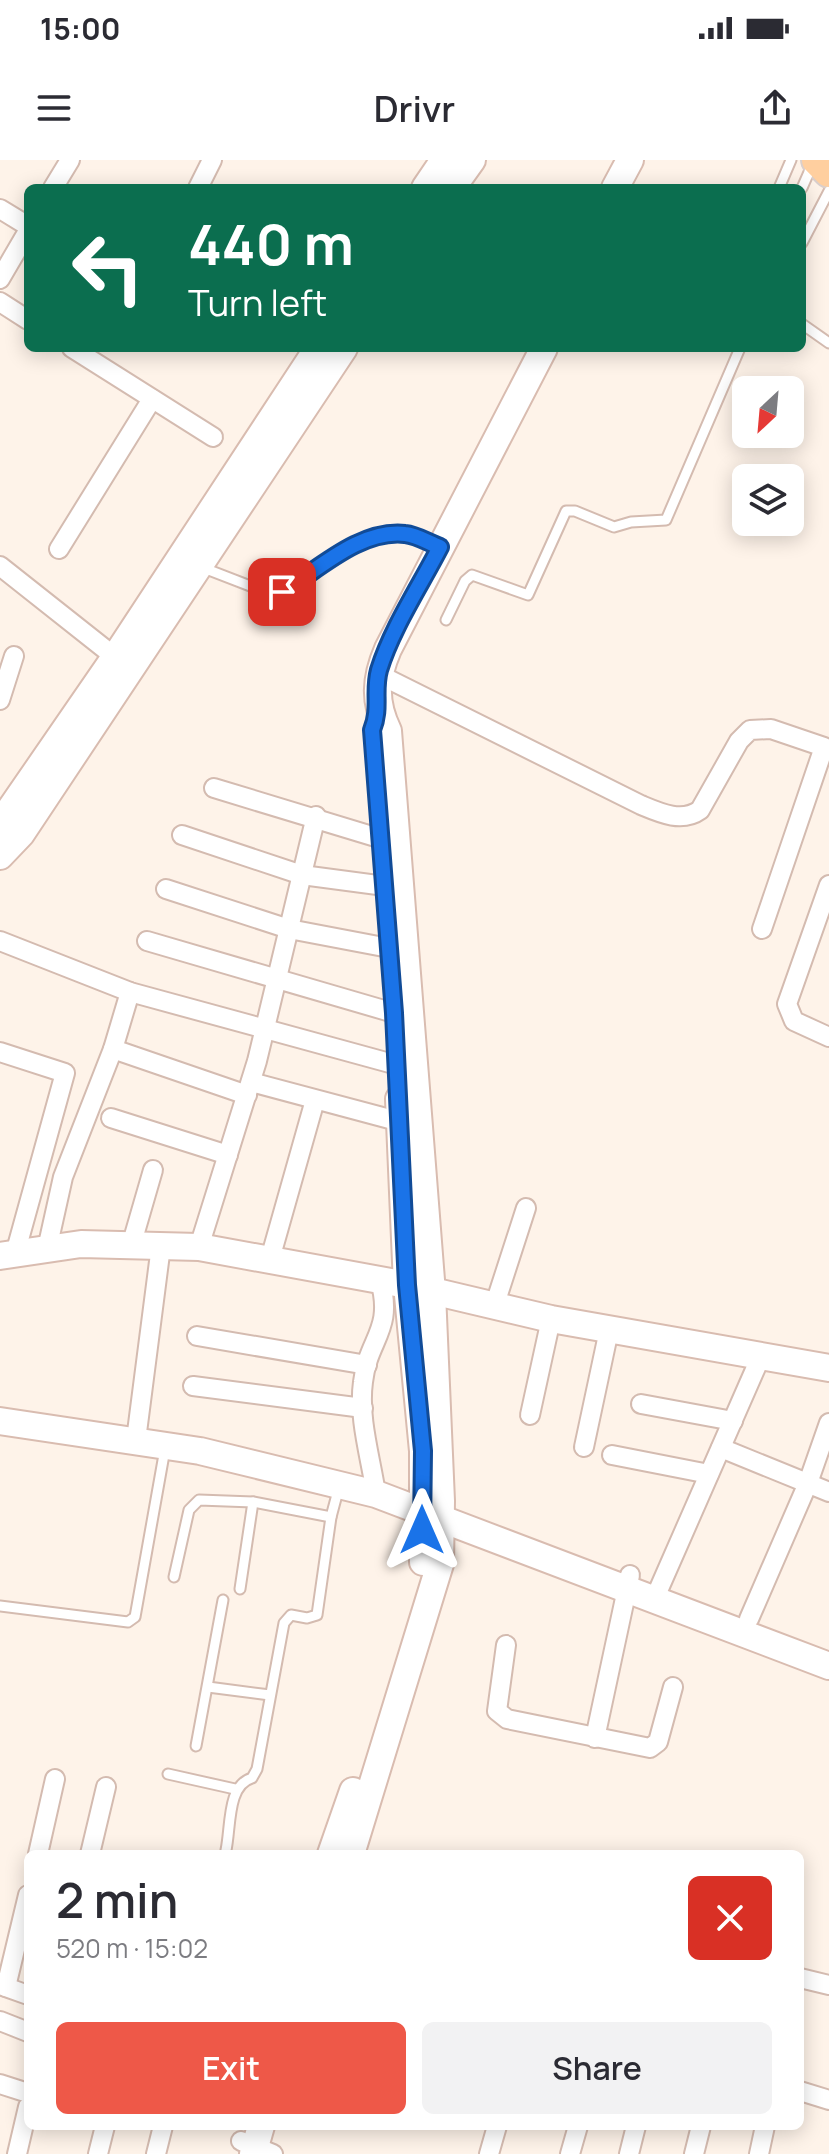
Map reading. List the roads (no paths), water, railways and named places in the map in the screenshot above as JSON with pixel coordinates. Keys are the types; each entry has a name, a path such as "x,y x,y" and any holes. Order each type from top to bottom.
{"main road":[{"path":"815,160 829,172"}],"street":[{"path":"55,184 70,160"},
{"path":"200,184 212,160"},
{"path":"428,184 444,160"},
{"path":"455,184 472,160"},
{"path":"617,184 630,160"},
{"path":"638,184 651,160"},
{"path":"0,209 24,226"},
{"path":"0,279 24,236"},
{"path":"0,302 24,317"},
{"path":"78,352 213,437"},
{"path":"0,824 10,798 115,657 315,352"},
{"path":"0,856 21,834 341,352"},
{"path":"419,1289 401,1122 372,730 379,713 378,674 542,352"},
{"path":"59,549 152,399"},
{"path":"0,566 115,657"},
{"path":"0,700 14,656"},
{"path":"378,674 641,805 677,817 691,816 700,810 739,741 750,730 771,729 827,742 762,929"},
{"path":"352,1850 438,1576 431,1507 388,731 379,713"},
{"path":"214,788 316,816 382,839"},
{"path":"199,1247 249,1089 316,816"},
{"path":"182,835 302,875 385,886"},
{"path":"829,885 787,1004 794,1021 829,1037"},
{"path":"166,889 289,929 389,948"},
{"path":"0,941 130,992 397,1065"},
{"path":"147,941 394,1013"},
{"path":"47,1249 63,1177 113,1049 130,992"},
{"path":"113,1049 249,1089 315,1100 401,1122"},
{"path":"0,1052 65,1073 8,1255 81,1244 199,1247 380,1280 551,1319 829,1368"},
{"path":"270,1259 315,1100"},
{"path":"111,1118 228,1155"},
{"path":"131,1246 153,1170"},
{"path":"494,1307 526,1208"},
{"path":"137,1432 161,1246"},
{"path":"374,1486 363,1408 367,1365 385,1317 380,1280"},
{"path":"530,1415 551,1319"},
{"path":"584,1447 609,1330"},
{"path":"197,1336 367,1365"},
{"path":"657,1593 761,1356"},
{"path":"193,1386 363,1408"},
{"path":"0,1404 137,1432 166,1445 340,1484 374,1486"},
{"path":"641,1404 733,1421"},
{"path":"0,1421 218,1437 431,1507 657,1593 829,1666"},
{"path":"749,1619 808,1483 829,1423"},
{"path":"721,1448 829,1492"},
{"path":"612,1455 709,1474"},
{"path":"332,1850 419,1584 431,1507"},
{"path":"595,1738 628,1582"},
{"path":"657,1593 749,1619 829,1649"},
{"path":"506,1645 499,1715 644,1748 655,1746 673,1687"},
{"path":"39,1850 55,1779"},
{"path":"91,1850 106,1787"},
{"path":"24,1910 3,1986 24,1994"},
{"path":"804,1979 829,1985"},
{"path":"0,2021 24,2030"},
{"path":"0,2084 24,2092"},
{"path":"804,2092 829,2100"},
{"path":"17,2154 24,2124"},
{"path":"98,2154 104,2130"},
{"path":"156,2154 162,2130"},
{"path":"489,2154 496,2130"},
{"path":"570,2154 577,2130"},
{"path":"629,2154 635,2130"},
{"path":"694,2154 700,2130"},
{"path":"759,2154 764,2130"}],"lane":[{"path":"781,184 791,160"},
{"path":"804,184 815,160"},
{"path":"806,235 829,191"},
{"path":"806,327 829,343"},
{"path":"446,620 465,581 472,575 528,595 559,520 566,511 575,511 614,527 631,522 666,520 738,352"},
{"path":"201,567 271,594 282,592 363,540 388,534 408,534 440,547"},
{"path":"0,1606 128,1622 135,1617 166,1445"},
{"path":"226,1850 235,1789 241,1781 252,1778 257,1769 284,1623 291,1615 307,1618 317,1615 331,1517 340,1484"},
{"path":"174,1577 192,1503 209,1500 253,1502 331,1517"},
{"path":"240,1589 253,1502"},
{"path":"196,1746 223,1600"},
{"path":"208,1687 270,1695"},
{"path":"168,1774 235,1789"}]}
